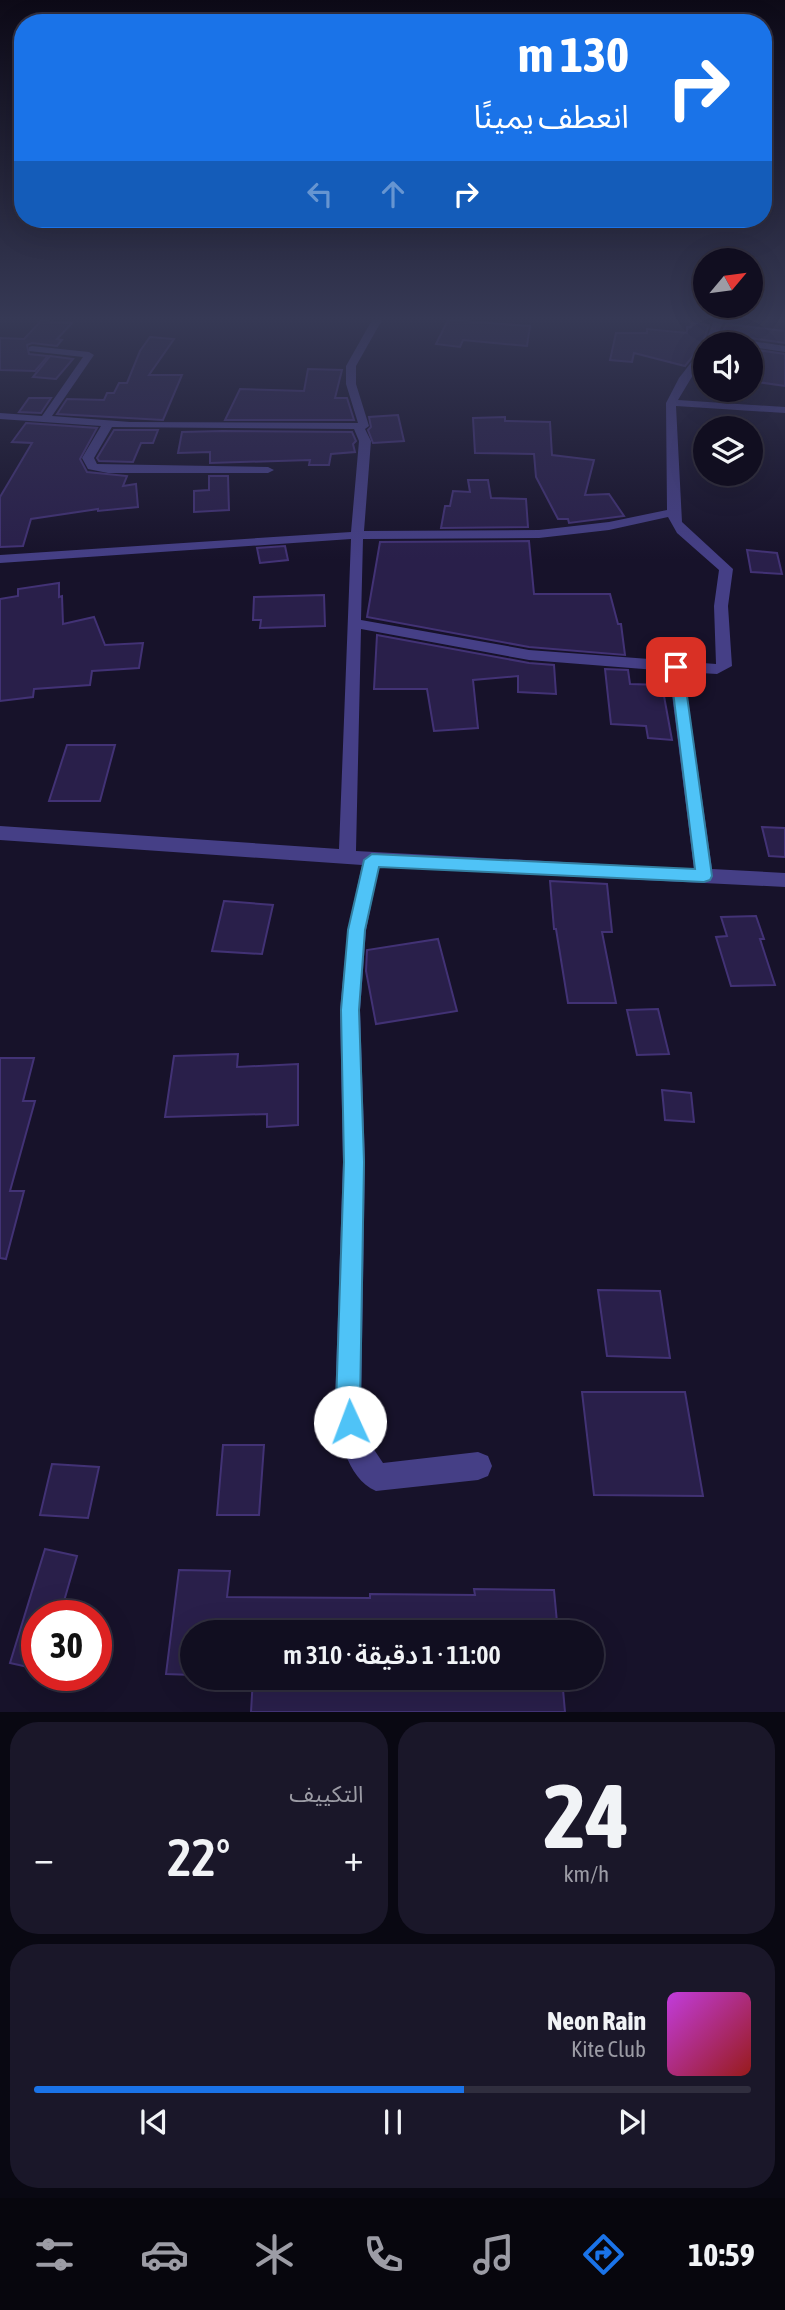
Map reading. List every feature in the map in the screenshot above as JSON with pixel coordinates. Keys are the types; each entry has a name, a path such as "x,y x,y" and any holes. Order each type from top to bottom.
{"street":[{"path":"45,419 58,400"},
{"path":"356,400 364,426"},
{"path":"354,623 529,655 676,667 717,669 725,666 721,606 726,569 719,560 676,526 670,513 674,499 673,400"},
{"path":"671,403 785,410"},
{"path":"0,416 108,424 364,426"},
{"path":"108,424 88,458 92,467 108,470 268,470"},
{"path":"347,856 357,535 365,441 359,428 364,426"},
{"path":"0,559 202,543 357,535 539,534 609,526 670,513"},
{"path":"676,667 704,876"},
{"path":"0,832 347,856 372,860 785,880"},
{"path":"372,860 357,930 350,1010 354,1162 348,1405 352,1440 376,1477 478,1466"}],"building":[{"path":"28,400 50,400 41,413 19,412"},
{"path":"66,400 171,400 163,420 57,414"},
{"path":"235,400 348,400 354,420 225,420"},
{"path":"398,415 404,441 373,443 368,430 371,427 369,417"},
{"path":"505,417 505,421 550,422 552,455 594,460 585,495 609,494 624,516 569,523 568,519 558,519 536,477 534,454 475,453 473,418"},
{"path":"26,423 97,428 80,459 87,472 127,476 123,486 136,484 138,507 98,509 31,519 23,546 0,547 0,497 32,443 12,442"},
{"path":"114,430 158,430 153,443 141,443 133,462 99,461 97,458"},
{"path":"182,432 352,432 356,441 353,444 355,452 331,454 329,465 309,465 310,460 210,463 210,452 178,453"},
{"path":"209,476 228,476 229,510 194,512 194,491 209,490"},
{"path":"468,480 488,480 491,498 526,499 528,527 441,528 445,506 450,506 453,491 470,492"},
{"path":"529,541 534,594 610,594 618,624 621,624 625,655 529,647 367,617 380,542"},
{"path":"285,546 288,560 260,563 257,548"},
{"path":"747,550 777,553 782,574 751,572"},
{"path":"59,583 63,624 94,617 105,645 143,643 139,668 92,671 90,685 34,689 33,697 0,701 0,599 18,596 18,589"},
{"path":"324,595 325,626 260,628 261,620 253,620 254,597"},
{"path":"377,635 529,663 554,665 556,694 518,692 518,676 473,680 478,728 434,731 427,689 374,689"},
{"path":"605,669 628,670 630,684 662,685 672,740 648,738 646,726 611,724"},
{"path":"67,745 115,745 100,801 49,801"},
{"path":"762,827 785,828 785,857 769,856"},
{"path":"550,881 607,884 612,932 602,932 616,1003 568,1003 554,929"},
{"path":"224,901 273,905 262,954 212,951"},
{"path":"756,916 764,939 760,939 775,985 731,986 716,937 727,936 721,917"},
{"path":"438,939 457,1011 376,1024 366,971 367,950"},
{"path":"658,1009 669,1054 637,1055 627,1010"},
{"path":"238,1054 237,1067 298,1064 298,1125 267,1127 267,1114 165,1117 174,1056"},
{"path":"0,1058 34,1058 23,1101 35,1101 10,1191 24,1191 6,1259 0,1258"},
{"path":"662,1090 691,1093 694,1122 665,1120"},
{"path":"598,1290 660,1291 670,1358 607,1356"},
{"path":"582,1392 685,1392 703,1496 594,1495"},
{"path":"223,1445 264,1445 259,1515 217,1515"},
{"path":"52,1464 99,1467 88,1518 40,1515"},
{"path":"45,1549 77,1556 64,1600 29,1600"},
{"path":"179,1570 230,1571 227,1597 370,1598 370,1594 475,1595 474,1589 554,1590 557,1620 180,1620 180,1675 166,1674"},
{"path":"21,1627 21,1665 10,1663"},
{"path":"252,1690 563,1690 565,1712 251,1712"}],"route":[{"path":"350,1422 348,1405 354,1162 350,1010 357,930 372,860 704,876 676,667"}]}
